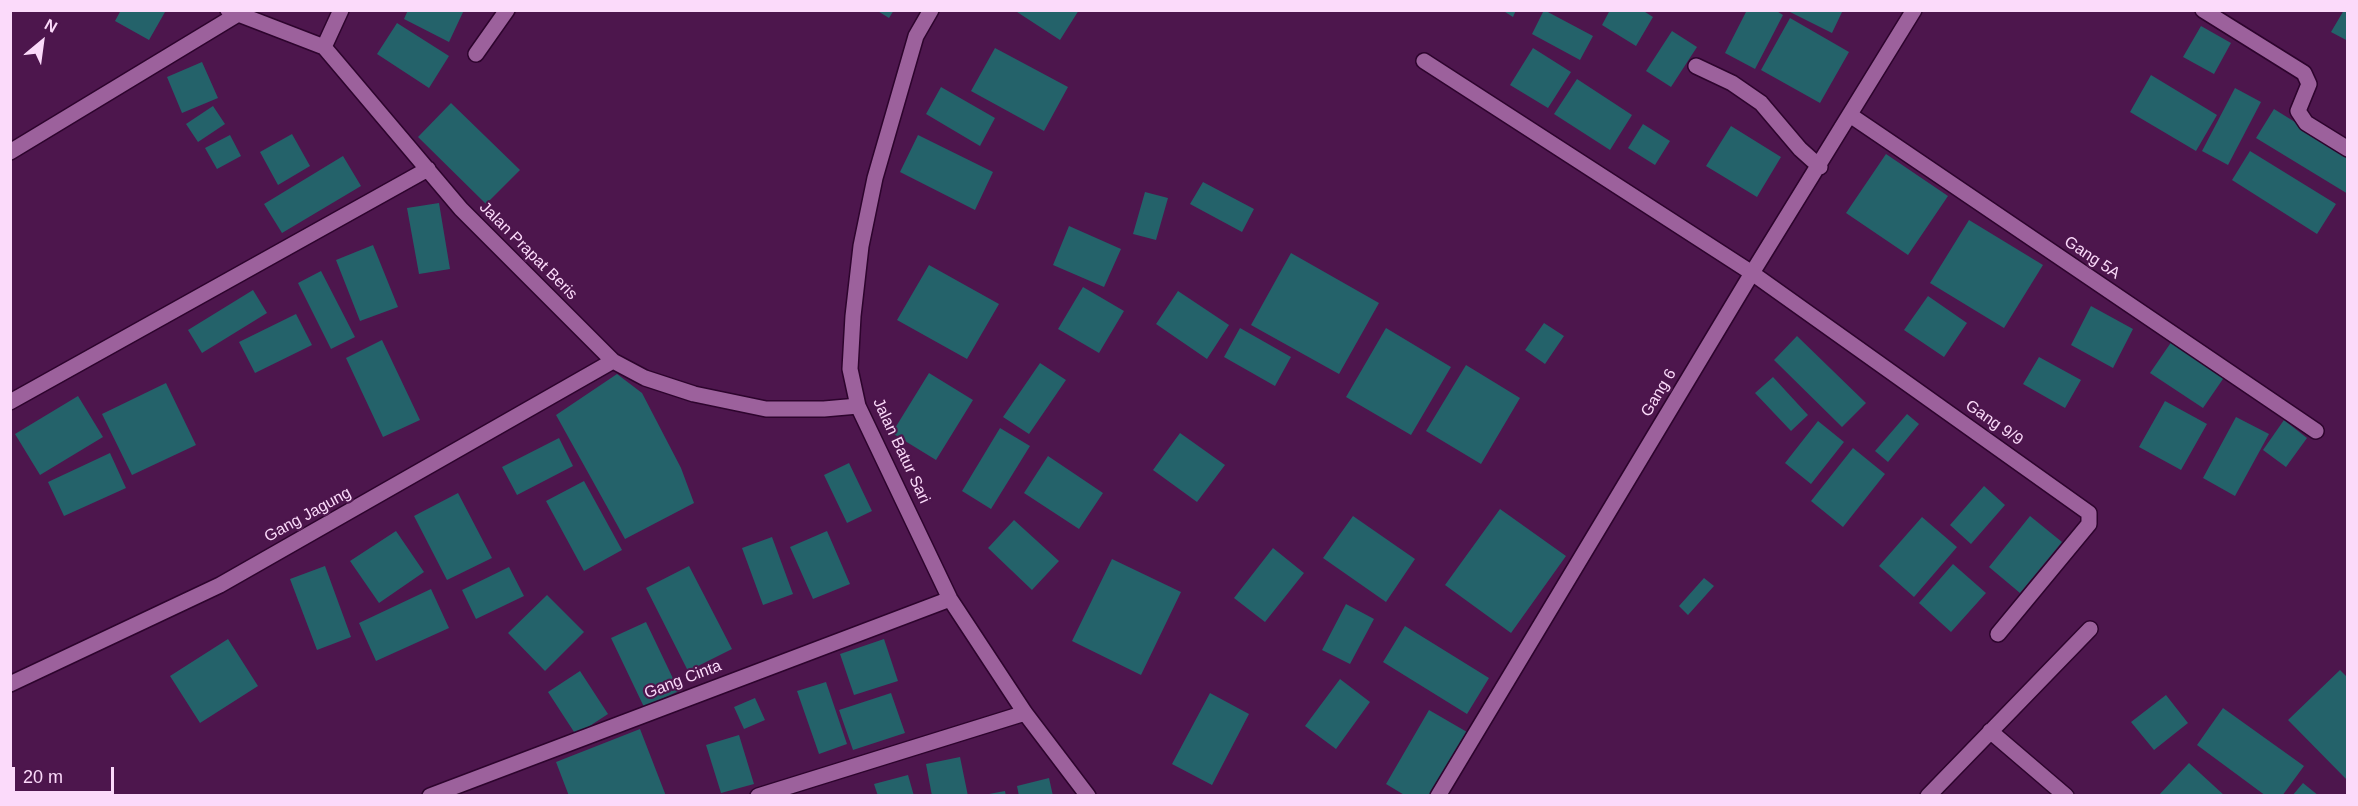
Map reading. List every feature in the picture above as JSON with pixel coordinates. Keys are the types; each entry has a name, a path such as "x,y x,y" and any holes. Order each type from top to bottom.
{"street":[{"path":"324,47 341,10"},
{"path":"476,54 507,10"},
{"name":"Jalan Batur Sari","path":"931,10 916,36 875,178 861,246 850,369 858,406 950,598 1025,713 1088,795"},
{"name":"Gang 6","path":"1438,795 1752,273 1914,10"},
{"path":"2203,10 2304,74 2309,84 2298,111 2306,123 2348,149"},
{"path":"10,152 233,12"},
{"name":"Jalan Prapat Beris","path":"233,12 324,47 461,209 613,361 645,378 694,394 766,409 858,406"},
{"path":"1424,61 1752,273"},
{"path":"1696,66 1732,83 1761,103 1800,149 1820,166"},
{"name":"Gang 5A","path":"1850,115 2316,431"},
{"path":"10,402 193,297 428,169"},
{"name":"Gang 9/9","path":"1752,273 2089,513 2089,524 1998,634"},
{"name":"Gang Jagung","path":"10,684 220,585 613,361"},
{"name":"Gang Cinta","path":"430,795 950,598"},
{"path":"1928,795 2090,629"},
{"path":"758,795 1025,713"},
{"path":"1990,731 2066,795"}],"building":[{"path":"121,10 162,10 165,12 149,40 115,21"},
{"path":"408,10 464,10 449,42 404,19"},
{"path":"876,10 894,10 889,18"},
{"path":"1014,10 1079,10 1060,40"},
{"path":"1502,10 1516,10 1513,17"},
{"path":"1544,10 1593,36 1580,60 1532,34"},
{"path":"1610,10 1642,10 1653,17 1636,46 1602,25"},
{"path":"1747,10 1775,10 1783,15 1755,69 1725,53"},
{"path":"1786,10 1843,10 1832,33"},
{"path":"2344,10 2348,10 2348,41 2331,32"},
{"path":"1790,18 1849,52 1820,103 1761,70"},
{"path":"397,23 449,56 429,88 377,54"},
{"path":"2201,26 2231,43 2214,74 2183,57"},
{"path":"1672,31 1697,47 1671,87 1646,71"},
{"path":"995,48 1068,87 1044,131 971,91"},
{"path":"1533,48 1571,72 1548,108 1510,85"},
{"path":"202,62 218,98 182,113 167,77"},
{"path":"2151,75 2217,115 2196,151 2130,112"},
{"path":"1577,79 1632,115 1610,150 1554,114"},
{"path":"941,87 995,118 980,146 926,114"},
{"path":"2235,88 2261,102 2228,165 2202,151"},
{"path":"451,103 520,170 486,204 418,137"},
{"path":"213,106 225,124 198,142 186,124"},
{"path":"2274,109 2348,155 2348,194 2256,138"},
{"path":"1643,124 1670,141 1655,165 1628,148"},
{"path":"1731,126 1781,157 1757,197 1706,166"},
{"path":"292,134 310,166 278,185 260,152"},
{"path":"230,135 241,156 217,169 205,148"},
{"path":"918,135 993,172 975,210 900,172"},
{"path":"2250,151 2336,204 2317,234 2232,180"},
{"path":"1886,154 1948,196 1908,255 1846,213"},
{"path":"343,156 361,186 282,233 264,204"},
{"path":"1203,182 1254,209 1242,232 1190,204"},
{"path":"1145,192 1168,198 1156,240 1133,234"},
{"path":"439,203 450,269 419,274 407,208"},
{"path":"1969,220 2043,265 2004,328 1930,283"},
{"path":"1069,226 1121,249 1104,287 1053,265"},
{"path":"373,245 398,307 360,321 336,260"},
{"path":"1291,253 1379,303 1339,374 1251,325"},
{"path":"929,265 999,304 967,359 897,320"},
{"path":"321,271 355,337 331,349 298,283"},
{"path":"1083,287 1124,311 1099,353 1058,329"},
{"path":"253,290 267,313 202,353 188,330"},
{"path":"1178,291 1229,325 1207,359 1156,324"},
{"path":"1928,296 1967,323 1944,357 1904,330"},
{"path":"2091,306 2133,329 2113,368 2071,345"},
{"path":"296,314 312,345 255,373 239,342"},
{"path":"1544,323 1564,336 1545,364 1525,350"},
{"path":"1240,328 1291,357 1275,386 1224,357"},
{"path":"1386,328 1451,367 1411,435 1346,397"},
{"path":"1797,336 1866,403 1842,427 1774,360"},
{"path":"382,340 420,420 383,437 346,358"},
{"path":"2172,341 2225,376 2203,408 2150,373"},
{"path":"2039,357 2081,380 2065,408 2023,384"},
{"path":"1040,363 1066,380 1029,434 1003,417"},
{"path":"1466,365 1520,398 1481,464 1426,431"},
{"path":"929,373 973,400 936,460 892,433"},
{"path":"617,374 642,393 681,468 694,503 625,539 556,415"},
{"path":"1773,377 1808,415 1791,431 1755,393"},
{"path":"166,383 196,445 132,475 102,414"},
{"path":"78,396 103,437 40,475 15,434"},
{"path":"2165,401 2207,424 2181,470 2139,447"},
{"path":"1907,414 1919,424 1888,462 1875,451"},
{"path":"2236,417 2269,434 2235,496 2203,478"},
{"path":"2284,420 2307,438 2286,467 2263,450"},
{"path":"1818,421 1844,442 1811,484 1785,463"},
{"path":"1000,428 1030,446 991,509 962,491"},
{"path":"1180,433 1225,465 1197,502 1153,470"},
{"path":"559,438 573,466 517,495 502,467"},
{"path":"1853,448 1885,474 1843,527 1811,501"},
{"path":"110,453 126,488 64,516 48,482"},
{"path":"1048,456 1103,493 1079,529 1024,493"},
{"path":"849,463 872,511 847,523 824,475"},
{"path":"584,481 622,550 584,571 546,501"},
{"path":"1984,486 2005,505 1971,544 1950,525"},
{"path":"458,493 492,558 447,580 414,516"},
{"path":"1500,509 1566,556 1511,633 1445,585"},
{"path":"1353,516 1415,559 1386,602 1323,558"},
{"path":"2030,516 2062,542 2020,593 1989,567"},
{"path":"1922,517 1957,547 1914,597 1879,566"},
{"path":"1014,520 1059,561 1032,590 988,548"},
{"path":"396,531 424,572 379,603 350,561"},
{"path":"827,531 850,584 813,599 790,547"},
{"path":"772,537 793,594 763,605 742,548"},
{"path":"1273,548 1304,573 1265,622 1234,598"},
{"path":"1112,559 1181,592 1141,675 1072,641"},
{"path":"1953,564 1986,593 1951,632 1919,603"},
{"path":"325,566 351,637 317,650 290,579"},
{"path":"689,566 732,649 688,671 646,588"},
{"path":"509,567 524,596 476,619 462,590"},
{"path":"1704,578 1714,586 1688,615 1679,606"},
{"path":"431,589 449,628 376,661 359,623"},
{"path":"547,595 584,632 545,671 508,633"},
{"path":"1346,604 1374,619 1350,664 1322,650"},
{"path":"646,622 679,691 644,707 611,638"},
{"path":"1405,626 1489,678 1467,714 1383,662"},
{"path":"228,639 258,686 200,723 170,676"},
{"path":"884,639 898,681 854,695 840,654"},
{"path":"2340,670 2348,678 2348,781 2288,720"},
{"path":"580,671 608,714 576,735 548,692"},
{"path":"1340,679 1370,702 1336,749 1305,726"},
{"path":"826,682 847,744 819,754 797,691"},
{"path":"891,693 905,733 853,750 839,710"},
{"path":"1210,693 1249,714 1212,785 1172,764"},
{"path":"2166,695 2188,723 2154,750 2131,722"},
{"path":"755,698 765,720 744,729 734,707"},
{"path":"2223,708 2304,766 2282,796 2266,796 2197,745"},
{"path":"1429,710 1467,732 1430,796 1406,796 1386,784"},
{"path":"640,729 666,796 569,796 556,762"},
{"path":"739,735 754,784 721,793 706,745"},
{"path":"960,757 968,796 932,796 926,764"},
{"path":"2189,763 2225,796 2158,796"},
{"path":"908,775 914,796 878,796 874,784"},
{"path":"1049,778 1053,796 1019,796 1017,786"},
{"path":"2303,783 2319,796 2292,796"},
{"path":"1005,791 1006,796 989,796 989,794"}]}
